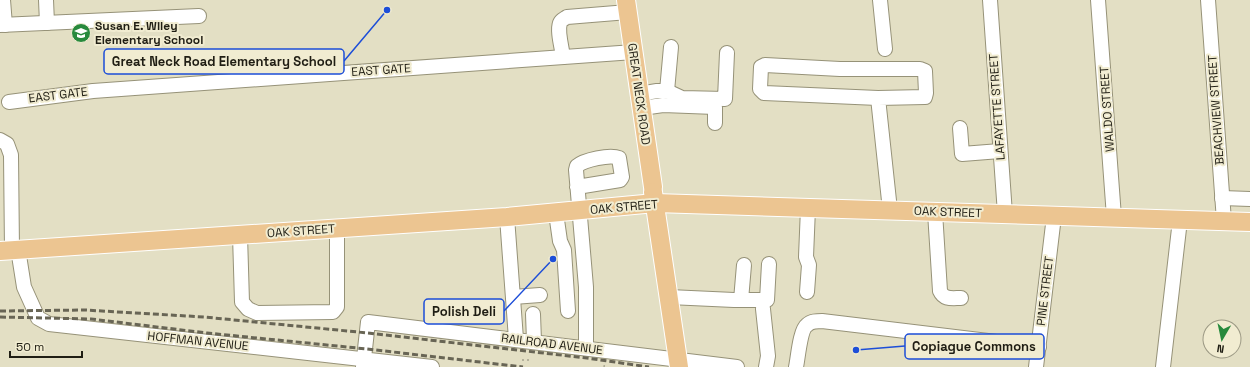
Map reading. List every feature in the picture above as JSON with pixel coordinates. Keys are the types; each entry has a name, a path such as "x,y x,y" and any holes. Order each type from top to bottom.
{"main road":[{"name":"GREAT NECK ROAD","path":"627,6 678,363"},
{"name":"OAK STREET","path":"10,250 579,211 653,194 808,208 1250,222"}],"street":[{"path":"3,0 3,25 199,16"},
{"path":"46,0 47,23"},
{"path":"880,0 884,49"},
{"name":"LAFAYETTE STREET","path":"990,0 1005,214"},
{"name":"WALDO STREET","path":"1098,0 1114,217"},
{"name":"BEACHVIEW STREET","path":"1208,0 1224,221"},
{"path":"563,57 559,30 562,20 567,17 627,6"},
{"path":"668,91 671,48"},
{"name":"EAST GATE","path":"9,102 93,91 634,52"},
{"path":"640,101 657,91 668,91 682,98 725,99 727,53"},
{"path":"765,64 840,68 920,69 925,71 925,97 878,98 764,93 760,90 761,67 765,64"},
{"path":"878,98 890,210"},
{"path":"640,101 663,105 715,107 715,123"},
{"path":"960,128 962,154 1000,151"},
{"name":"HOFFMAN AVENUE","path":"0,140 7,144 11,155 10,250 38,318 49,324 363,363 432,367"},
{"path":"577,187 586,287 586,348"},
{"path":"1222,198 1250,199"},
{"path":"808,208 806,257 809,266 808,292"},
{"path":"935,212 940,291 942,296 946,298 960,298"},
{"path":"556,213 560,241 564,250 568,311"},
{"name":"PINE STREET","path":"1036,367 1054,216"},
{"path":"507,217 516,339"},
{"path":"1164,367 1180,220"},
{"path":"240,235 242,302 248,309 257,314 333,312 337,306 337,228"},
{"path":"669,296 767,300 768,264"},
{"path":"741,300 744,265"},
{"path":"513,297 540,295"},
{"path":"763,309 768,356 766,367"},
{"path":"533,314 534,341"},
{"path":"796,367 802,331 806,325 812,322 822,321 1039,347"},
{"name":"RAILROAD AVENUE","path":"363,363 368,322 534,341 678,363 737,367"}],"path":[{"path":"522,360 529,360"}],"railway":[{"path":"0,311 85,310 204,317 368,333 587,358 649,367"},
{"path":"0,317 91,319 523,367"}],"place":[{"name":"Great Neck Road Elementary School","path":"387,10"},
{"name":"Susan E. Wiley Elementary School","path":"81,33"},
{"name":"Polish Deli","path":"553,259"},
{"name":"Copiague Commons","path":"856,350"}]}
